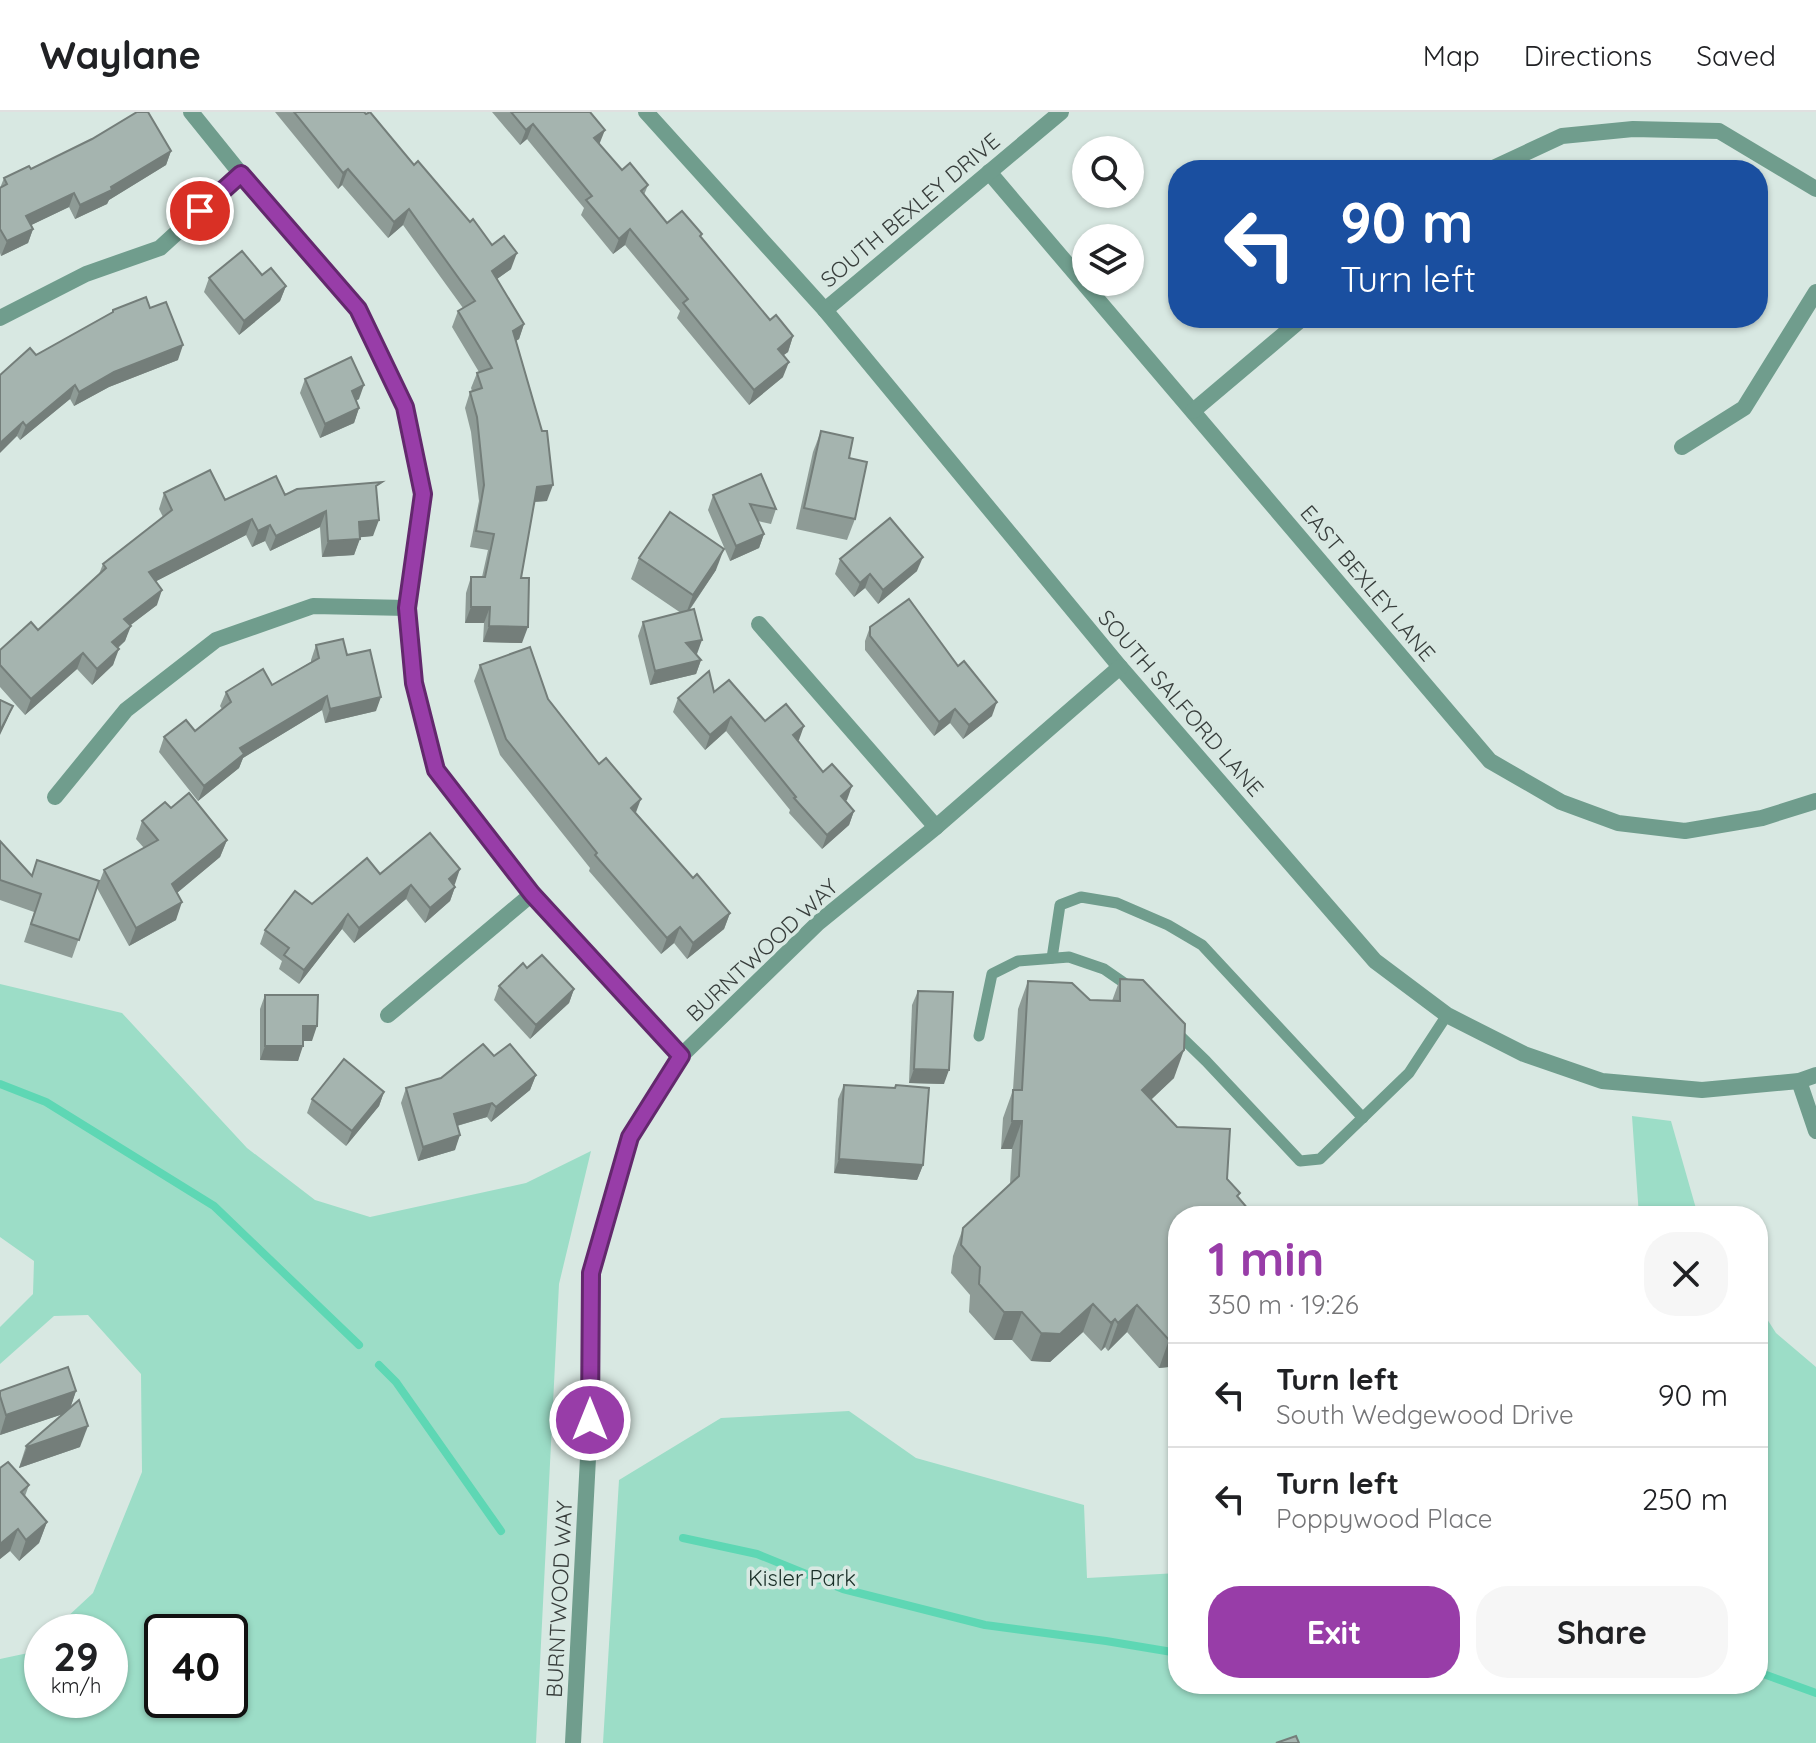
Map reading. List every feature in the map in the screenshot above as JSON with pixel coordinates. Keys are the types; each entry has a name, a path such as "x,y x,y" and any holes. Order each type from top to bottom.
{"street":[{"path":"191,112 358,309 405,407 423,494 407,608 414,683 436,770 532,894 681,1056"},
{"name":"SOUTH SALFORD LANE","path":"646,112 825,310 1120,667 1375,961 1447,1015 1524,1054 1602,1081 1702,1090 1799,1081 1816,1075"},
{"name":"SOUTH BEXLEY DRIVE","path":"825,310 1061,112"},
{"path":"1510,160 1562,136 1633,129 1719,131 1768,160"},
{"path":"1768,160 1816,189"},
{"name":"EAST BEXLEY LANE","path":"989,172 1490,761 1561,802 1631,825 1685,831 1762,818 1816,801"},
{"path":"0,318 86,274 160,248 241,174"},
{"path":"1682,447 1744,408 1816,292"},
{"path":"1193,411 1291,328"},
{"path":"55,797 126,710 216,640 313,606 407,608"},
{"path":"759,624 936,827"},
{"name":"BURNTWOOD WAY","path":"573,1743 590,1420 591,1273 630,1137 681,1056 818,923 936,827 1120,667"},
{"path":"388,1015 532,894"},
{"path":"1799,1081 1816,1131"}],"lane":[{"path":"1052,958 1060,905 1081,897 1117,903 1168,925 1202,945 1363,1118"},
{"path":"979,1036 992,974 1018,961 1069,957 1104,969 1142,999"},
{"path":"1163,1019 1300,1161 1320,1159 1409,1073 1447,1015"}],"green space":[{"path":"0,984 122,1013 247,1148 315,1200 370,1217 526,1183 591,1151 559,1284 536,1743 0,1743 0,1659 24,1654 24,1718 128,1718 128,1614 70,1614 93,1593 142,1472 141,1374 88,1315 54,1316 0,1364 0,1327 33,1294 34,1261 0,1237"},
{"path":"1632,1116 1671,1121 1695,1206 1638,1206"},
{"name":"Kisler Park","path":"1768,1321 1776,1333 1816,1367 1816,1743 603,1743 619,1480 721,1418 849,1411 916,1458 1084,1505 1087,1578 1168,1574 1168,1694 1768,1694"}],"building":[{"path":"137,112 148,112 171,151 111,187 112,190 80,205 74,193 26,216 33,229 7,241 0,229 0,188 7,184 4,178 29,166 31,169 92,139"},
{"path":"294,112 370,112 414,165 418,161 470,222 473,219 492,245 504,236 517,253 492,271 524,324 513,331 542,431 547,431 553,485 537,487 521,578 529,578 528,627 489,626 490,607 471,607 471,577 485,577 494,534 476,531 484,485 477,417 470,392 482,388 477,373 492,368 458,311 475,301 409,209 394,222 348,169 343,173"},
{"path":"511,112 590,112 605,130 594,138 622,170 630,163 648,185 641,191 667,223 682,211 770,320 776,315 793,336 778,349 789,362 754,390 683,303 688,299 630,229 619,239 586,200 592,196 533,124 526,130"},
{"path":"242,251 262,275 271,268 286,286 244,321 209,278"},
{"path":"146,297 150,308 166,302 183,345 114,372 79,392 75,385 26,426 23,422 0,443 0,375 30,348 36,355 113,310"},
{"path":"351,357 364,385 352,391 359,408 325,424 305,379"},
{"path":"821,431 853,438 849,458 867,462 855,519 804,508"},
{"path":"210,470 225,500 276,476 285,495 297,489 382,482 376,486 379,520 359,522 360,539 328,541 326,511 276,536 270,525 258,531 252,519 149,572 162,590 124,619 131,626 112,642 119,649 97,669 83,653 31,699 0,665 0,650 31,622 38,630 106,568 103,564 172,510 164,493"},
{"path":"761,474 776,509 750,504 764,534 736,546 713,495"},
{"path":"670,512 724,549 693,595 639,558"},
{"path":"890,518 923,557 883,590 870,574 860,583 840,559"},
{"path":"909,599 958,666 964,661 997,702 969,725 955,709 939,722 870,636 870,627"},
{"path":"694,609 702,640 686,643 701,660 655,671 643,622"},
{"path":"343,639 347,655 370,650 381,697 330,709 327,696 240,748 244,754 204,786 164,737 186,720 195,731 231,702 226,692 263,669 272,685 319,658 316,645"},
{"path":"530,647 548,699 599,764 606,758 641,799 631,808 693,878 697,874 730,913 693,943 680,927 667,938 595,855 597,853 506,739 480,665"},
{"path":"709,671 714,692 729,680 765,721 786,704 804,726 793,735 823,772 832,764 852,786 841,796 854,811 827,835 731,717 710,735 678,698"},
{"path":"0,700 13,706 0,731"},
{"path":"189,793 227,840 172,884 182,902 136,928 104,870 158,840 142,821 165,802 171,808"},
{"path":"430,833 460,869 449,879 455,887 430,908 411,885 359,928 348,914 304,970 284,955 289,948 265,930 295,891 312,904 367,858 380,874"},
{"path":"0,841 32,876 37,860 99,881 79,940 31,924 41,894 0,880"},
{"path":"542,955 574,989 536,1025 499,986 523,963 527,968"},
{"path":"1120,979 1143,980 1185,1024 1184,1050 1142,1090 1177,1127 1230,1129 1227,1179 1240,1193 1237,1196 1246,1206 1168,1206 1168,1339 1137,1305 1118,1323 1115,1319 1111,1323 1093,1304 1060,1334 1041,1333 1022,1312 1004,1312 979,1284 980,1267 961,1245 963,1228 1019,1176 1022,1121 1012,1121 1013,1090 1022,1090 1028,981 1072,983 1090,1000 1120,1001"},
{"path":"918,991 953,992 949,1070 914,1069"},
{"path":"265,995 318,995 317,1026 303,1026 303,1046 265,1046"},
{"path":"483,1044 494,1056 510,1044 536,1075 496,1107 492,1103 454,1114 460,1135 423,1147 406,1088 441,1078"},
{"path":"344,1059 384,1092 352,1131 312,1099"},
{"path":"844,1085 929,1088 923,1165 839,1159"},
{"path":"68,1367 76,1391 6,1415 0,1391"},
{"path":"79,1400 88,1426 26,1446"},
{"path":"8,1462 29,1485 21,1492 47,1522 26,1540 18,1529 0,1544 0,1468"},
{"path":"1296,1736 1299,1743 1276,1743"}],"waterway":[{"path":"0,1084 46,1102 214,1206 359,1345"},
{"path":"379,1365 396,1382 501,1531"},
{"path":"683,1538 757,1554 843,1589 985,1625 1168,1651"},
{"path":"1768,1676 1816,1693"}],"route":[{"path":"200,211 241,174 358,309 405,407 423,494 407,608 414,683 436,770 532,894 681,1056 630,1137 591,1273 590,1420"}]}
